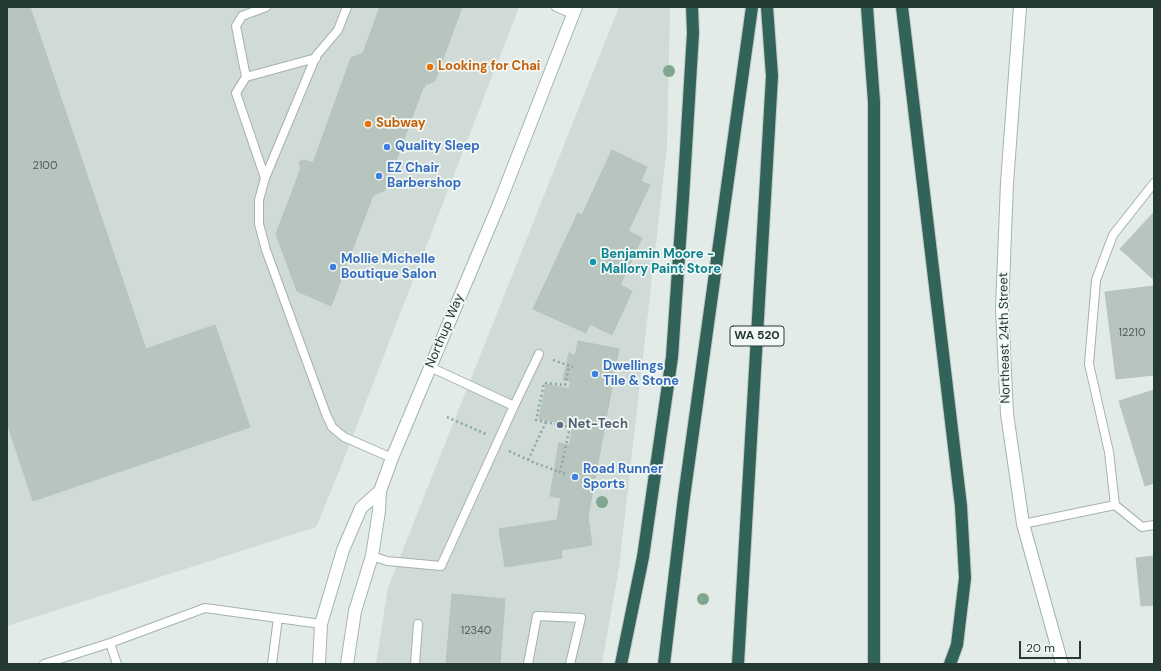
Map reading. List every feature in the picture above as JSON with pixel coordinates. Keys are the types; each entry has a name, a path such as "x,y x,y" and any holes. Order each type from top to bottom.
{"highway":[{"path":"621,664 643,557 672,357 684,190 692,7"},
{"path":"664,664 684,497 752,7"},
{"name":"WA 520","path":"738,664 772,76 767,7"},
{"path":"867,7 874,102 874,664"},
{"path":"902,7 960,506 965,578 957,644 950,664"}],"main road":[{"name":"Northeast 24th Street","path":"1020,7 1007,183 1002,309 1007,414 1023,524 1062,664"},
{"name":"Northup Way","path":"347,664 355,611 372,556 379,511 380,491 392,458 499,204 575,11"},
{"path":"319,664 321,624 343,550 361,508 380,491"}],"lane":[{"path":"246,77 236,26 242,16 266,7"},
{"path":"347,7 338,30 316,58 265,178 259,200 259,224 266,250 332,427 344,437 392,458"},
{"path":"556,7 575,11"},
{"path":"265,178 236,93 246,77 316,58"},
{"path":"1154,183 1113,235 1096,280 1089,364 1109,452 1115,505 1142,527 1154,525"},
{"path":"372,556 387,562 440,566 539,354"},
{"path":"430,368 514,406"},
{"path":"1023,524 1115,505"},
{"path":"44,664 110,643 205,608 321,624"},
{"path":"528,664 537,616 581,618 570,664"},
{"path":"272,664 278,618"},
{"path":"415,664 418,624"},
{"path":"110,643 117,664"}],"path":[{"path":"564,365 573,367"},
{"path":"560,472 570,427 536,420 544,383 565,385 569,366"},
{"path":"447,417 487,434"},
{"path":"528,460 546,422"},
{"path":"515,454 565,474"}],"shaded area":[{"path":"7,7 519,7 338,474 316,527 7,626"},
{"path":"619,7 670,7 667,146 619,567 602,664 376,664 388,587"}],"building":[{"path":"7,7 30,7 146,349 215,325 250,427 33,501 7,423"},
{"name":"Subway","path":"380,7 462,7 435,81 425,85 423,88 385,190 374,195 372,198 331,306 297,291 276,234 301,168 299,162 304,160 313,163 351,58 363,53"},
{"name":"Benjamin Moore - Mallory Paint Store","path":"612,150 647,167 641,181 650,185 628,231 642,238 620,285 632,291 612,335 590,324 586,333 533,309 578,213 582,215"},
{"path":"1154,212 1154,280 1120,249"},
{"path":"1154,286 1154,375 1116,379 1105,292"},
{"path":"578,341 619,349 588,517 592,545 561,550 562,558 505,567 499,529 557,520 573,425 539,419 546,384 569,389"},
{"path":"569,353 575,355 570,381 563,380"},
{"path":"1154,390 1154,483 1145,486 1119,401"},
{"path":"559,443 570,445 561,498 550,496"},
{"path":"1154,556 1154,605 1141,606 1136,558"},
{"path":"452,594 505,599 500,664 446,664"}],"place":[{"name":"Looking for Chai","path":"430,67"},
{"name":"Subway","path":"368,124"},
{"name":"Quality Sleep","path":"387,147"},
{"name":"EZ Chair Barbershop","path":"379,176"},
{"name":"Benjamin Moore - Mallory Paint Store","path":"593,262"},
{"name":"Mollie Michelle Boutique Salon","path":"333,267"},
{"name":"Dwellings Tile & Stone","path":"595,374"},
{"name":"Net-Tech","path":"560,425"},
{"name":"Road Runner Sports","path":"575,477"}]}
